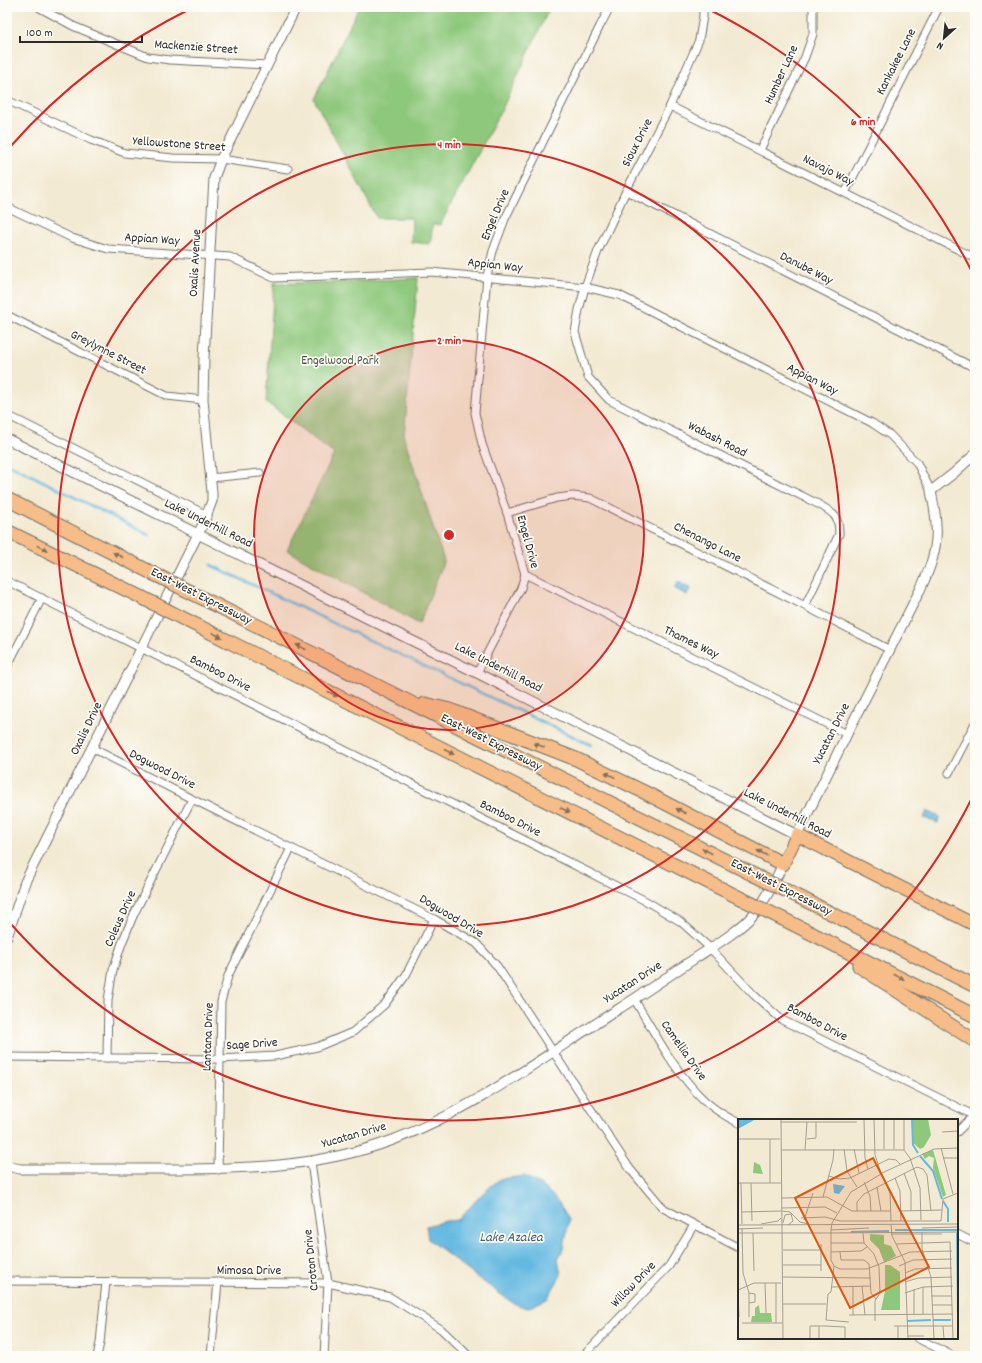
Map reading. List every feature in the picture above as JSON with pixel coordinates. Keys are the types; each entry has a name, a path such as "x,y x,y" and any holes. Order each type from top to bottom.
{"highway":[{"name":"East-West Expressway","path":"7,499 975,986"},
{"name":"East-West Expressway","path":"7,531 140,596 975,1016"},
{"path":"398,696 450,710 576,759 644,792 783,864"},
{"path":"802,929 975,1041"}],"main road":[{"name":"Yucatan Drive","path":"783,864 797,835"},
{"name":"Lake Underhill Road","path":"797,835 975,925"}],"street":[{"name":"Mackenzie Street","path":"38,7 74,26 148,57 170,60 268,65"},
{"name":"Oxalis Avenue","path":"197,535 212,501 203,400 214,178 221,159 296,7"},
{"name":"Engel Drive","path":"478,673 521,588 525,574 507,513 482,444 475,413 487,276 493,251 505,219 610,7"},
{"name":"Sioux Drive","path":"585,287 598,251 626,191 670,106 699,40 703,16 702,7"},
{"name":"Humber Lane","path":"760,150 804,57 813,34 812,7"},
{"name":"Kankakee Lane","path":"845,193 939,7"},
{"name":"Yellowstone Street","path":"7,100 91,140 125,153 173,158 221,159 288,169"},
{"name":"Navajo Way","path":"670,106 975,258"},
{"name":"Danube Way","path":"626,191 975,368"},
{"name":"Appian Way","path":"7,207 72,238 108,249 230,257 274,278 431,272 487,276 585,287 618,296 872,423 890,435 917,463 930,491"},
{"name":"Wabash Road","path":"585,287 576,332 588,376 610,400 820,505 834,514 839,523 839,534 805,606"},
{"name":"Greylynne Street","path":"7,315 167,396 203,400"},
{"name":"Lake Underhill Road","path":"7,415 207,515"},
{"name":"Lake Underhill Road","path":"7,439 197,535 478,673 797,835"},
{"path":"930,491 954,473 975,454"},
{"path":"210,478 260,473"},
{"name":"Yucatan Drive","path":"797,835 920,590 930,567 935,548 936,524 930,491"},
{"name":"Chenango Lane","path":"507,513 558,498 572,496 590,498 890,650"},
{"name":"Oxalis Drive","path":"7,937 25,882 197,535"},
{"name":"Thames Way","path":"525,574 847,734"},
{"name":"Bamboo Drive","path":"7,580 646,901 681,922 710,948 754,995 782,1020 974,1115"},
{"path":"7,667 42,598"},
{"path":"950,773 975,723"},
{"name":"Dogwood Drive","path":"92,748 434,919 476,943 497,966 630,1169 663,1208 738,1247"},
{"name":"Coleus Drive","path":"107,1058 108,1000 115,964 134,914 192,799"},
{"name":"Lantana Drive","path":"218,1170 221,1002 228,976 292,848"},
{"name":"Yucatan Drive","path":"7,1166 20,1169 218,1170 311,1162 350,1154 393,1140 436,1122 477,1101 553,1053 740,927 756,912 767,896 783,864"},
{"name":"Sage Drive","path":"7,1057 220,1059 275,1056 317,1047 353,1032 385,1004 406,976 434,919"},
{"name":"Camellia Drive","path":"634,999 681,1075 704,1100 725,1116 738,1122"},
{"path":"958,1131 974,1115"},
{"name":"Croton Drive","path":"311,1162 328,1283 324,1356"},
{"name":"Yucatan Drive","path":"7,1173 20,1169"},
{"name":"Willow Drive","path":"583,1356 669,1266 694,1225"},
{"path":"958,1234 975,1243"},
{"name":"Mimosa Drive","path":"7,1281 328,1283 390,1297 441,1329 469,1356"},
{"path":"97,1356 100,1343 106,1282"},
{"path":"212,1356 218,1282"},
{"path":"919,1339 953,1356"}],"green space":[{"path":"359,7 550,7 503,107 440,225 433,224 430,244 411,242 412,218 377,218 314,99"},
{"name":"Engelwood Park","path":"418,278 404,437 444,561 419,624 287,550 334,454 266,402 274,283 318,283"}],"water":[{"path":"678,582 691,588 687,595 674,588"},
{"path":"927,811 940,817 938,823 924,818"},
{"name":"Lake Azalea","path":"524,1176 545,1188 559,1203 569,1219 564,1247 558,1259 561,1275 547,1299 527,1308 513,1303 428,1239 426,1226 446,1221 458,1220 482,1194 500,1179"}],"waterway":[{"path":"7,463 149,535"},
{"path":"211,565 591,745"}]}
